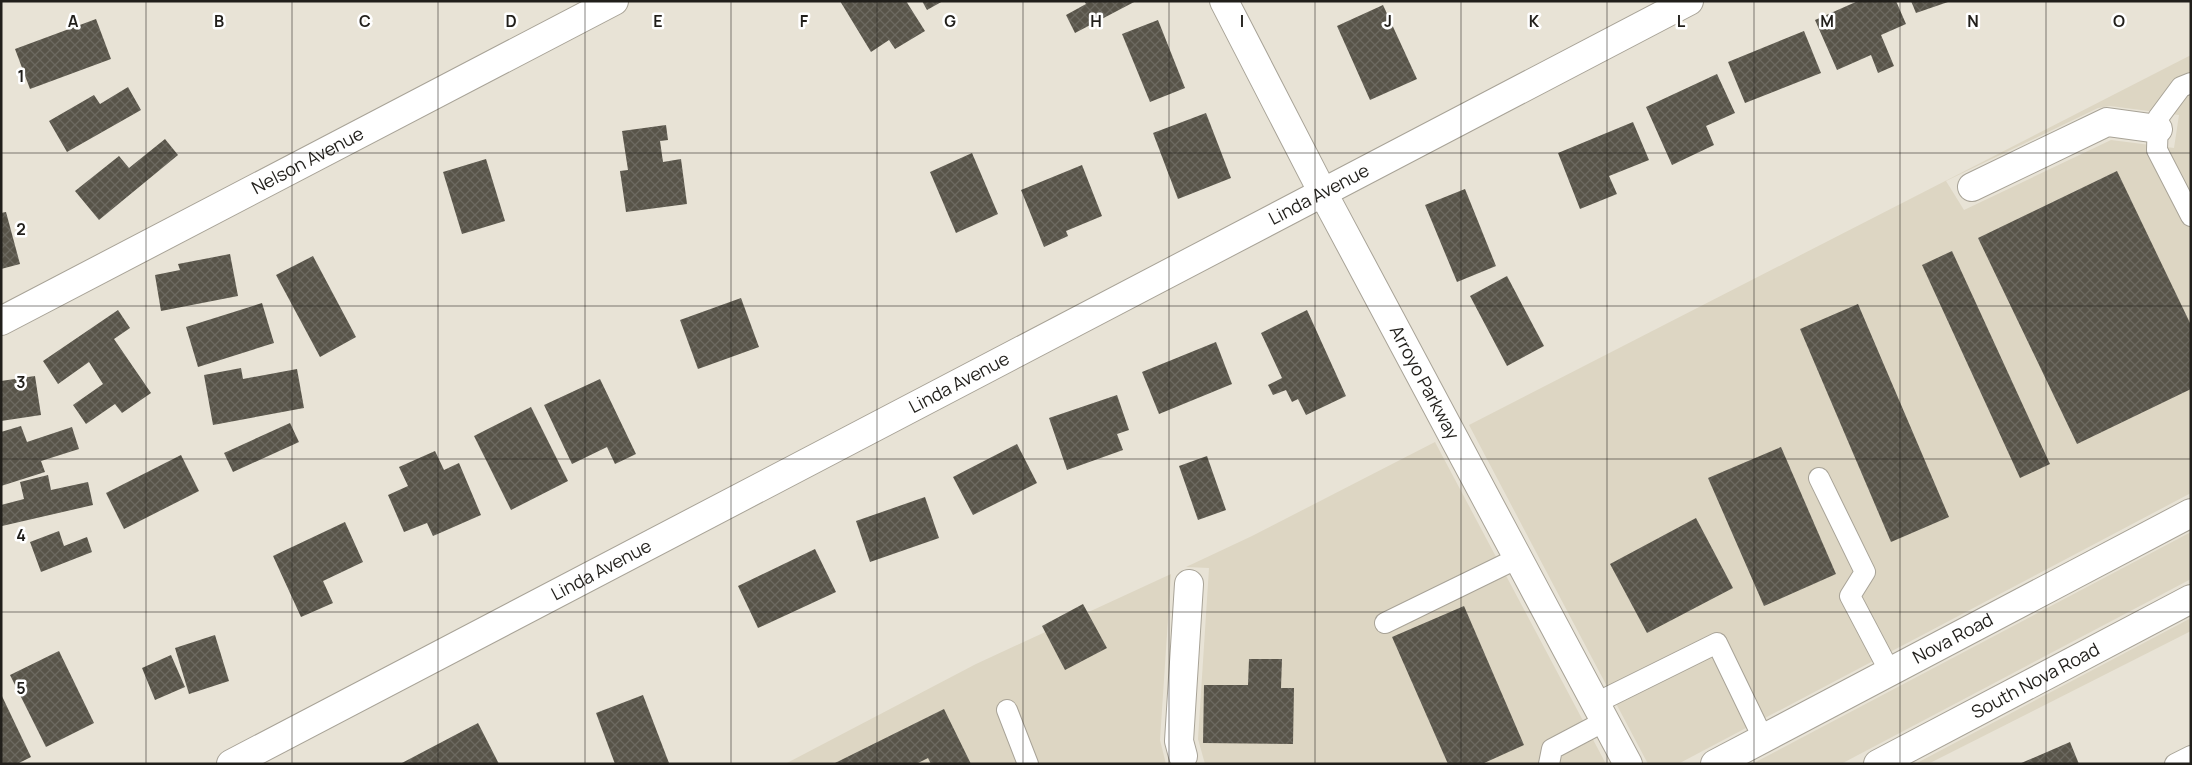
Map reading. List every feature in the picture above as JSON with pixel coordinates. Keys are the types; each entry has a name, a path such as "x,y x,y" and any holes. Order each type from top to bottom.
{"street":[{"name":"Nelson Avenue","path":"1,321 614,1"},
{"name":"Arroyo Parkway","path":"1224,1 1323,193 1628,764"},
{"name":"Linda Avenue","path":"231,764 1689,1"},
{"path":"1972,187 2107,122 2158,129"},
{"name":"Nova Road","path":"1715,764 2191,513"},
{"path":"1184,760 1179,741 1189,584"},
{"name":"South Nova Road","path":"1878,764 2191,599"}],"lane":[{"path":"2191,83 2181,87 2158,118 2157,150 2191,216"},
{"path":"1819,478 1865,572 1850,596 1890,672"},
{"path":"1385,623 1518,558"},
{"path":"1550,764 1552,749 1600,712 1717,643 1763,738"},
{"path":"1007,710 1028,764"},
{"path":"2174,764 2191,756"}],"shaded area":[{"path":"2191,55 2191,493 1678,764 1648,764 1469,425","holes":["2110,106 2179,115 2174,148 2111,140 1964,210 1946,181 2098,108"]},
{"path":"1435,442 1606,764 1205,764 1198,739 1209,568 1186,567 1252,536"},
{"path":"2191,532 2191,579 1841,764 1752,764"},
{"path":"1171,574 1160,740 1166,764 785,764 976,664"},
{"path":"2191,618 2191,631 1928,764 1915,764"}],"building":[{"path":"840,1 906,1 925,31 895,49 889,40 871,52"},
{"path":"922,1 943,1 927,10"},
{"path":"1084,1 1136,1 1075,33 1066,15 1086,4"},
{"path":"1858,1 1896,1 1906,24 1881,35 1894,66 1878,73 1871,55 1837,70 1815,20"},
{"path":"1911,1 1948,1 1948,2 1916,13"},
{"path":"1383,5 1417,79 1370,100 1337,26"},
{"path":"96,19 111,59 30,89 15,49"},
{"path":"1158,20 1185,88 1150,102 1122,34"},
{"path":"1804,31 1821,73 1745,103 1728,62"},
{"path":"1717,74 1735,113 1706,126 1714,145 1672,165 1646,107"},
{"path":"128,87 141,110 67,152 49,121 94,95 100,104"},
{"path":"1206,113 1231,178 1178,199 1153,133"},
{"path":"1633,122 1649,160 1609,176 1617,194 1580,209 1558,153"},
{"path":"666,125 668,140 660,141 663,162 681,159 687,204 626,212 620,171 628,170 622,131"},
{"path":"165,139 178,155 99,220 75,191 119,156 129,168"},
{"path":"972,153 998,214 956,233 930,172"},
{"path":"486,159 505,221 462,234 443,172"},
{"path":"1082,165 1102,216 1066,231 1068,236 1044,247 1021,190"},
{"path":"2117,171 2191,325 2191,389 2077,444 1978,238"},
{"path":"1465,189 1496,266 1457,282 1425,205"},
{"path":"6,212 20,264 1,269 1,213"},
{"path":"1952,251 2050,464 2020,478 1922,265"},
{"path":"230,254 238,296 161,311 155,275 180,270 178,264"},
{"path":"313,256 356,337 320,357 276,275"},
{"path":"1507,276 1544,346 1507,366 1470,296"},
{"path":"741,298 759,347 698,369 680,320"},
{"path":"262,303 274,343 198,367 186,327"},
{"path":"1858,304 1949,517 1891,542 1800,329"},
{"path":"118,310 130,328 114,339 151,393 122,413 115,404 86,424 73,405 103,384 89,362 58,384 43,361"},
{"path":"1307,310 1346,396 1306,415 1298,399 1292,402 1286,390 1273,395 1268,385 1282,378 1261,333"},
{"path":"1216,342 1232,384 1159,414 1142,372"},
{"path":"241,368 243,379 297,369 304,408 213,425 204,375"},
{"path":"35,376 41,415 1,421 1,381"},
{"path":"600,379 636,454 615,464 607,447 572,464 544,405"},
{"path":"1117,395 1129,430 1117,434 1123,450 1067,470 1049,418"},
{"path":"531,407 568,481 511,510 474,436"},
{"path":"290,423 299,442 233,472 224,453"},
{"path":"21,426 27,442 72,427 79,449 41,461 45,472 1,486 1,432"},
{"path":"1017,444 1037,483 973,515 953,477"},
{"path":"1781,447 1836,574 1764,606 1708,478"},
{"path":"435,451 444,470 459,463 481,515 433,536 427,523 404,532 388,495 408,486 399,467"},
{"path":"181,455 199,491 124,529 106,493"},
{"path":"1207,456 1226,510 1198,520 1179,466"},
{"path":"48,475 51,490 88,482 93,505 2,526 1,505 24,499 20,482"},
{"path":"925,497 939,538 870,562 856,521"},
{"path":"1696,518 1733,588 1647,633 1610,564"},
{"path":"345,522 363,562 323,581 333,603 301,617 273,556"},
{"path":"59,531 64,546 87,537 92,552 41,572 30,542"},
{"path":"815,549 836,592 758,628 738,586"},
{"path":"1083,604 1107,648 1065,670 1042,626"},
{"path":"1464,606 1524,745 1482,764 1448,764 1392,637"},
{"path":"215,635 229,681 189,694 175,648"},
{"path":"59,651 94,723 46,747 10,675"},
{"path":"171,655 185,687 155,700 142,668"},
{"path":"1249,659 1282,659 1281,688 1294,688 1293,744 1203,743 1204,685 1248,685"},
{"path":"1,694 31,757 17,764 1,764"},
{"path":"643,695 669,763 615,764 596,713"},
{"path":"944,709 971,764 931,764 928,758 916,764 833,764"},
{"path":"478,723 499,764 400,764"},
{"path":"2070,742 2079,764 2019,764"}]}
